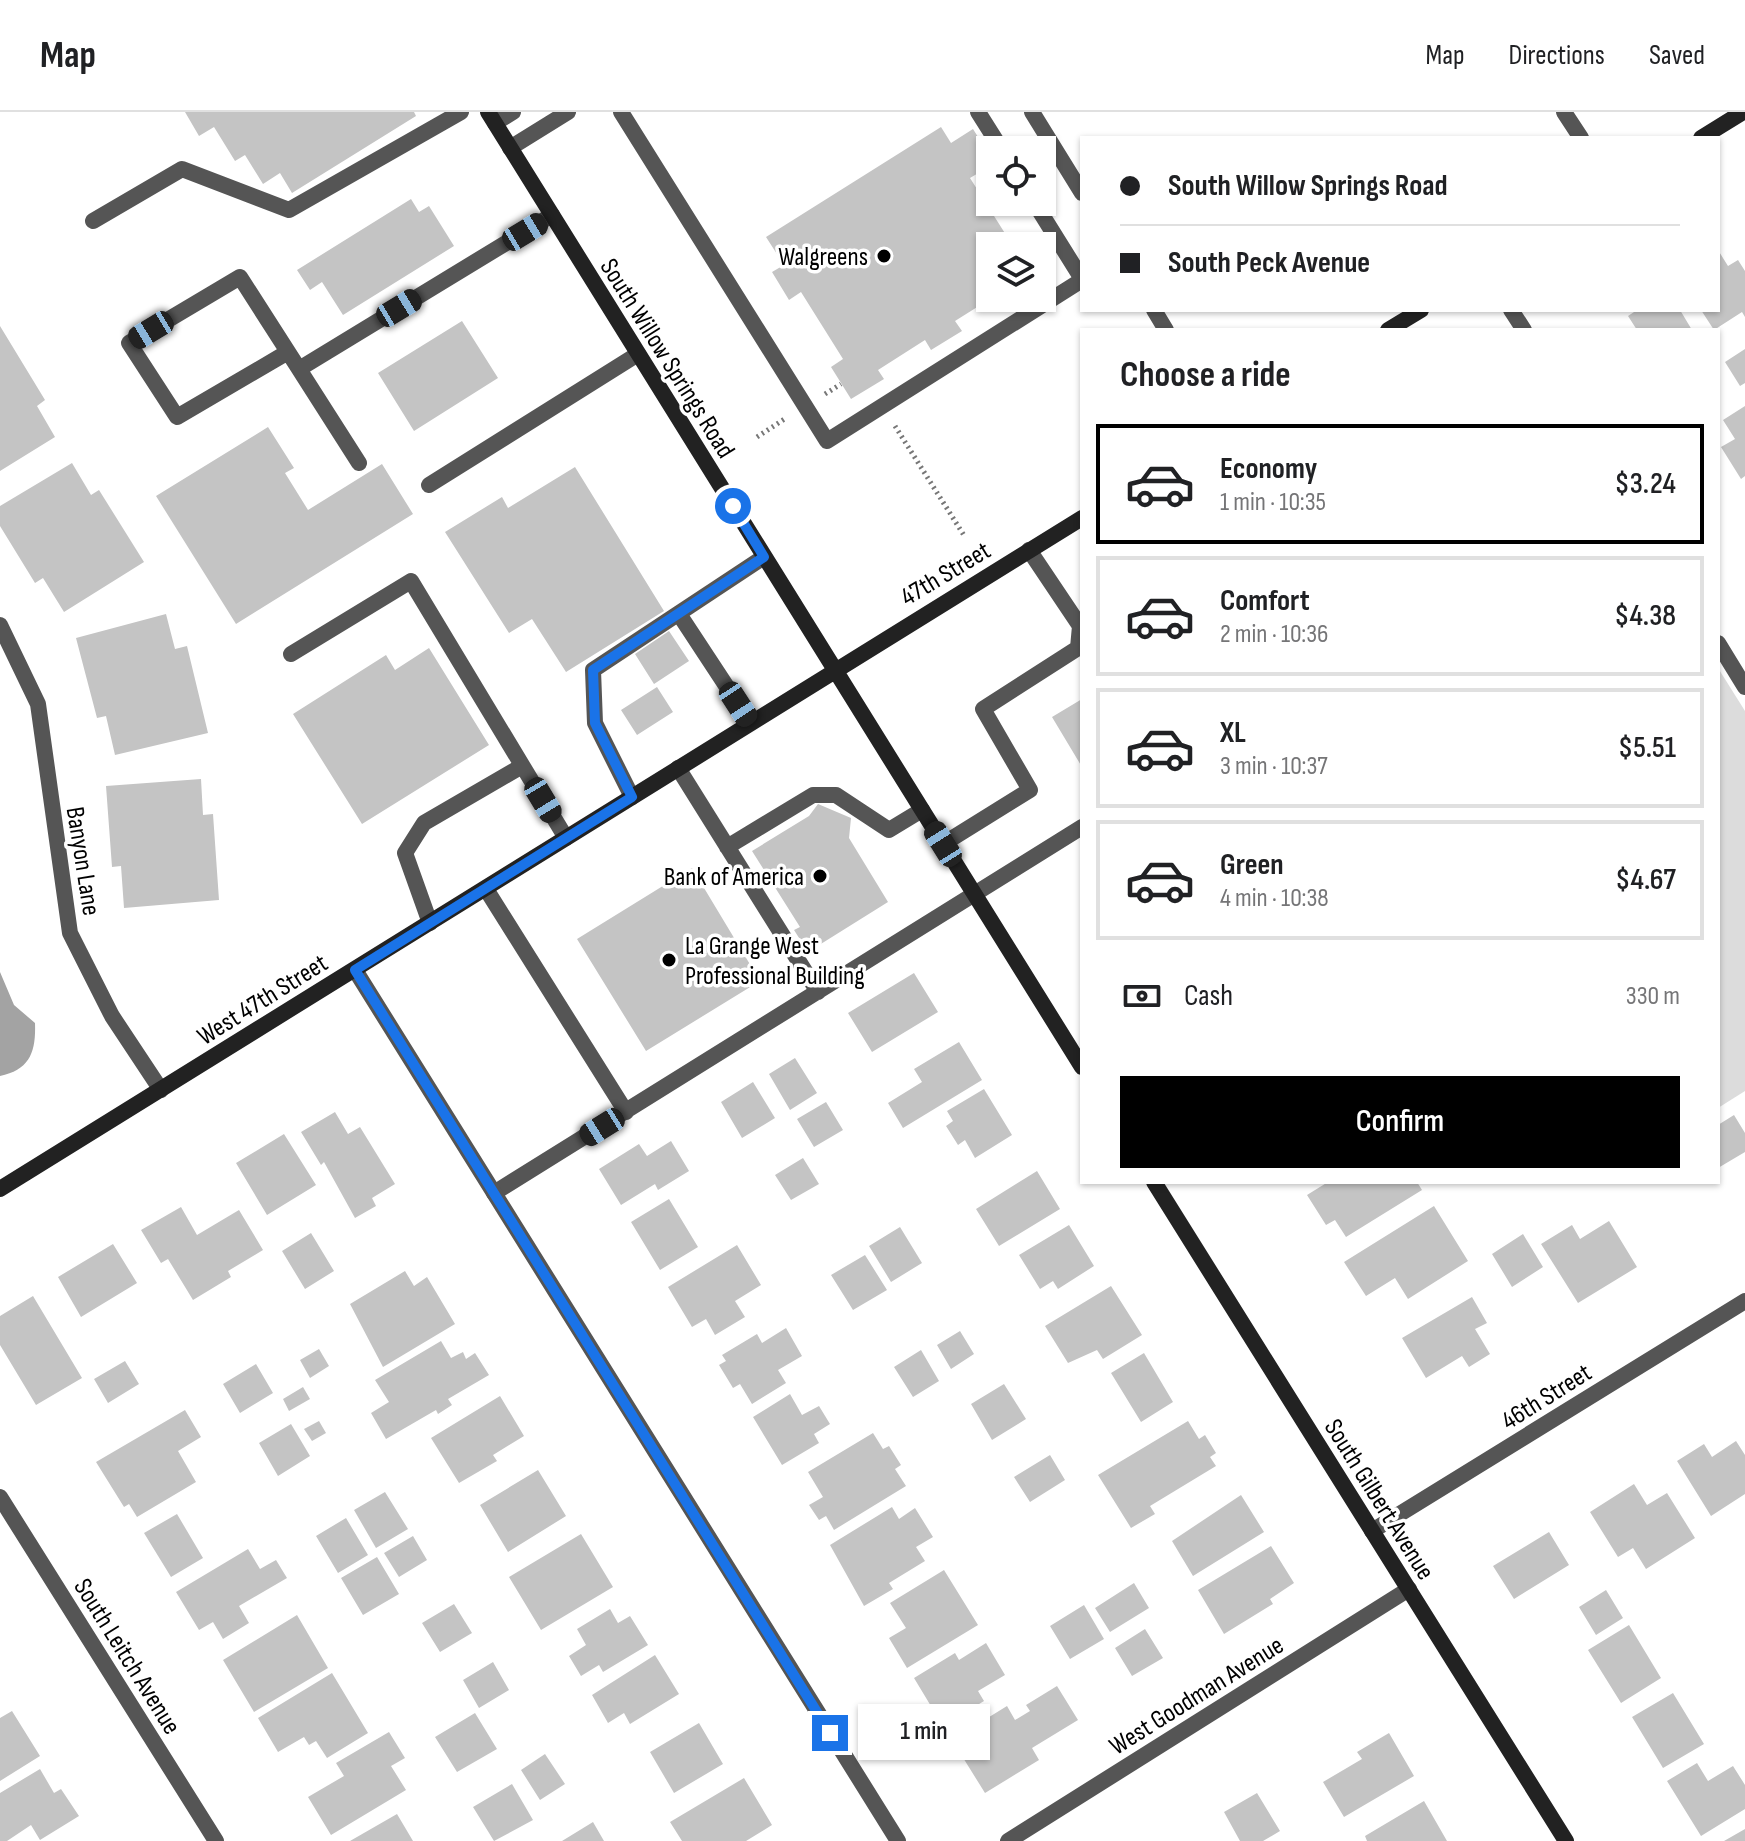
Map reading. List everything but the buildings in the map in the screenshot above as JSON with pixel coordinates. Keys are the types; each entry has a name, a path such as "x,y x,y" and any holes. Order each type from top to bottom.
{"street":[{"path":"93,221 182,169 289,210 461,112"},
{"path":"491,118 513,112"},
{"path":"510,148 568,112"},
{"path":"621,112 827,441 1080,280"},
{"path":"978,112 993,136"},
{"path":"1032,112 1080,190"},
{"path":"1564,112 1580,136"},
{"path":"1704,136 1743,112"},
{"name":"South Willow Springs Road","path":"491,118 834,669"},
{"path":"299,369 552,215"},
{"path":"1043,216 1080,276"},
{"path":"288,352 177,417 129,343 240,277 299,369 359,463"},
{"path":"1391,328 1418,312"},
{"path":"429,485 638,354"},
{"name":"47th Street","path":"834,669 1080,520"},
{"path":"943,844 1030,790 983,709 1078,648 1080,626 1029,550"},
{"path":"632,797 595,723 593,670 764,557"},
{"path":"291,654 411,581 566,838"},
{"path":"679,614 750,722"},
{"name":"Banyon Lane","path":"0,625 38,704 70,933 112,1016 161,1090"},
{"path":"1720,646 1745,687"},
{"path":"834,669 1080,1064"},
{"name":"West 47th Street","path":"0,1189 486,889 834,669"},
{"path":"430,923 405,853 424,823 522,766"},
{"path":"678,768 818,992"},
{"path":"727,847 813,795 836,795 889,830 922,810"},
{"path":"494,1193 1080,828"},
{"path":"486,889 626,1112"},
{"path":"355,970 898,1841"},
{"name":"South Gilbert Avenue","path":"1155,1184 1566,1841"},
{"name":"46th Street","path":"1372,1531 1745,1301"},
{"name":"South Leitch Avenue","path":"0,1497 216,1841"},
{"name":"West Goodman Avenue","path":"1008,1841 1409,1589"}],"path":[{"path":"882,406 965,537"}],"shaded area":[{"path":"1720,671 1745,711 1745,1091 1720,1107"},
{"path":"0,972 14,1005 35,1023 35,1033 32,1051 25,1064 0,1076"}],"place":[{"name":"Walgreens","path":"884,256"},
{"name":"Bank of America","path":"820,876"},
{"name":"La Grange West Professional Building","path":"669,960"}],"route":[{"path":"733,506 764,557 593,670 595,723 632,797 355,970 830,1733"}]}
